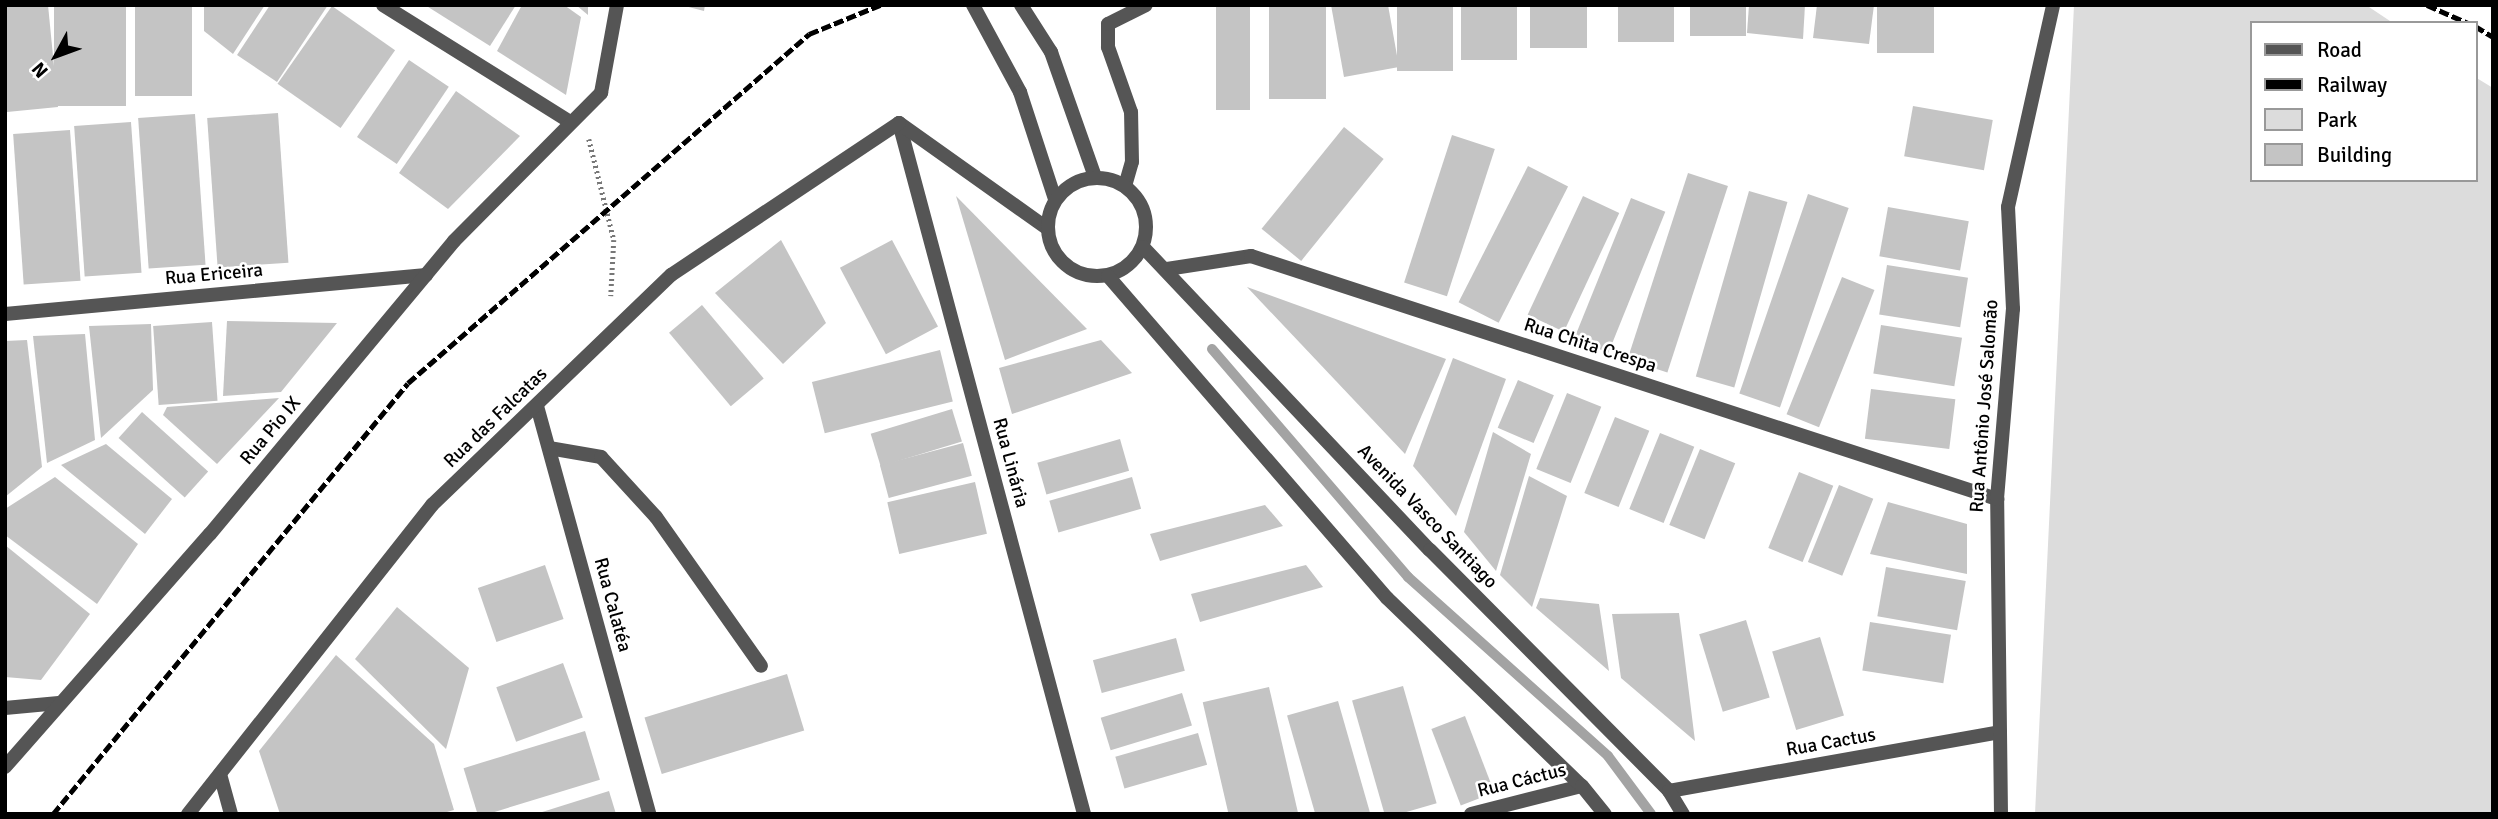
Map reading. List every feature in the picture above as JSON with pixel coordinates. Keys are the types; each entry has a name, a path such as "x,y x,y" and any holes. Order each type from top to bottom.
{"street":[{"path":"383,5 570,122"},
{"name":"Rua Pio IX","path":"5,767 210,534 426,275 570,122 601,93 617,5"},
{"path":"973,5 1020,92 1055,199"},
{"path":"1021,5 1051,52 1095,177"},
{"path":"1125,186 1132,162 1131,112 1108,47 1108,24 1146,5"},
{"name":"Rua Antônio José Salomão","path":"2001,814 1997,499 2013,309 2008,207 2053,5"},
{"path":"899,123 1047,228 1060,260 1090,277 1108,276 1123,270 1143,247 1145,213 1125,186 1095,177 1066,187 1055,199 1047,228"},
{"name":"Rua das Falcatas","path":"188,814 432,505 671,275 899,123"},
{"name":"Rua Linária","path":"899,123 1084,814"},
{"name":"Avenida Vasco Santiago","path":"1143,247 1430,551 1669,792 1683,814"},
{"name":"Rua Chita Crespa","path":"1167,270 1251,256 1997,499"},
{"name":"Rua Ericeira","path":"5,314 426,275"},
{"path":"1108,276 1387,598 1582,786 1605,814"},
{"name":"Rua Calatéa","path":"537,406 649,814"},
{"path":"549,448 601,457 656,517 761,666"},
{"path":"5,708 59,703"},
{"name":"Rua Cactus","path":"1669,792 2000,732"},
{"path":"220,774 232,814"},
{"name":"Rua Cáctus","path":"1471,814 1582,786"}],"path":[{"path":"582,111 614,240 611,300 601,343"}],"green space":[{"path":"2074,5 2366,5 2390,21 2250,21 2250,182 2477,182 2477,78 2493,88 2493,814 2035,814"}],"building":[{"path":"5,5 48,5 58,107 7,112"},
{"path":"54,5 126,5 126,106 54,106"},
{"path":"135,5 192,5 192,96 135,96"},
{"path":"204,5 265,5 233,54 204,31"},
{"path":"270,5 328,5 277,82 237,55"},
{"path":"425,5 516,5 490,46"},
{"path":"522,5 564,5 581,17 566,95 497,51"},
{"path":"576,5 588,5 588,15"},
{"path":"681,5 705,5 704,11"},
{"path":"1216,5 1250,5 1250,110 1216,110"},
{"path":"1269,5 1326,5 1326,99 1269,99"},
{"path":"1331,5 1388,5 1399,67 1344,77"},
{"path":"1397,5 1453,5 1453,71 1397,71"},
{"path":"1461,5 1517,5 1517,60 1461,60"},
{"path":"1530,5 1587,5 1587,48 1530,48"},
{"path":"1618,5 1674,5 1674,42 1618,42"},
{"path":"1690,5 1746,5 1746,36 1690,36"},
{"path":"1749,5 1805,5 1803,39 1747,33"},
{"path":"1817,5 1874,5 1869,44 1813,38"},
{"path":"1877,5 1934,5 1934,53 1877,53"},
{"path":"332,6 395,50 341,128 278,84"},
{"path":"409,60 449,87 397,164 357,137"},
{"path":"456,91 520,136 448,209 399,173"},
{"path":"1913,106 1993,120 1984,170 1904,156"},
{"path":"278,113 288,263 218,268 207,118"},
{"path":"195,114 206,265 149,269 138,118"},
{"path":"131,122 142,273 85,277 74,126"},
{"path":"1344,127 1384,159 1301,261 1262,229"},
{"path":"70,130 81,281 24,285 13,134"},
{"path":"1452,135 1495,149 1447,296 1404,282"},
{"path":"1528,166 1568,186 1499,323 1459,302"},
{"path":"1688,173 1728,186 1667,372 1627,359"},
{"path":"1749,191 1787,202 1734,388 1696,377"},
{"path":"1808,194 1849,208 1780,408 1739,394"},
{"path":"956,196 1087,329 1005,360"},
{"path":"1583,196 1619,213 1564,332 1528,315"},
{"path":"1631,198 1665,212 1608,353 1574,339"},
{"path":"1888,207 1969,221 1960,270 1879,256"},
{"path":"781,240 826,323 783,364 715,293"},
{"path":"892,240 938,327 886,354 840,268"},
{"path":"1887,265 1968,278 1960,327 1879,314"},
{"path":"1842,277 1874,290 1819,427 1787,414"},
{"path":"1247,287 1446,359 1405,454"},
{"path":"702,305 764,379 731,406 669,333"},
{"path":"227,321 337,323 281,392 223,396"},
{"path":"212,322 218,401 159,405 153,326"},
{"path":"151,324 153,390 101,438 89,326"},
{"path":"1881,325 1962,338 1954,386 1873,373"},
{"path":"85,334 95,440 47,463 33,336"},
{"path":"27,340 42,467 5,497 5,341"},
{"path":"1101,340 1132,373 1012,414 999,368"},
{"path":"940,350 953,401 825,433 812,382"},
{"path":"1453,358 1506,379 1456,516 1413,466"},
{"path":"1518,380 1554,395 1534,443 1498,428"},
{"path":"1871,389 1955,399 1949,449 1865,439"},
{"path":"1567,393 1601,407 1571,483 1536,469"},
{"path":"279,398 217,464 163,415 167,407"},
{"path":"952,409 962,442 881,466 871,434"},
{"path":"142,412 208,472 185,498 119,438"},
{"path":"1615,417 1649,431 1619,507 1584,493"},
{"path":"1493,432 1531,454 1496,571 1464,532"},
{"path":"1660,433 1694,447 1664,523 1629,509"},
{"path":"1120,439 1129,471 1046,494 1037,463"},
{"path":"963,443 972,476 889,498 880,465"},
{"path":"106,444 172,499 145,534 61,465"},
{"path":"1700,449 1735,463 1705,539 1669,525"},
{"path":"1799,472 1833,486 1803,562 1768,548"},
{"path":"1529,476 1567,496 1532,607 1500,575"},
{"path":"55,477 138,544 97,604 5,535 5,509"},
{"path":"1132,477 1141,509 1058,532 1049,501"},
{"path":"975,482 987,534 899,554 887,502"},
{"path":"1839,485 1873,499 1842,576 1808,562"},
{"path":"1888,502 1967,524 1967,574 1870,554"},
{"path":"1265,505 1283,526 1160,561 1150,534"},
{"path":"5,545 90,614 41,680 5,677"},
{"path":"545,565 564,619 496,642 478,588"},
{"path":"1306,565 1323,587 1200,622 1191,594"},
{"path":"1886,567 1966,581 1957,630 1877,616"},
{"path":"1540,598 1599,604 1609,671 1536,608"},
{"path":"397,607 469,668 446,749 355,659"},
{"path":"1679,613 1695,741 1621,678 1612,614"},
{"path":"1746,620 1770,697 1723,712 1699,634"},
{"path":"1870,622 1951,635 1943,683 1862,670"},
{"path":"1820,637 1844,715 1796,730 1772,652"},
{"path":"1176,638 1185,671 1102,693 1093,660"},
{"path":"336,655 434,744 454,810 440,814 280,814 259,751"},
{"path":"563,663 583,718 516,742 496,687"},
{"path":"787,674 804,730 662,774 645,718"},
{"path":"1403,686 1437,803 1399,814 1385,814 1352,701"},
{"path":"1269,687 1298,814 1229,814 1203,702"},
{"path":"1182,693 1192,726 1111,750 1101,718"},
{"path":"1338,701 1370,813 1315,814 1287,716"},
{"path":"1465,716 1494,793 1461,805 1431,729"},
{"path":"585,731 600,780 488,814 478,814 464,768"},
{"path":"1198,733 1207,765 1124,788 1115,757"},
{"path":"609,791 616,814 539,814 539,813"}],"waterway":[{"path":"1212,349 1408,577 1608,756 1651,814"}],"railway":[{"path":"53,814 408,383 809,34 880,5"},
{"path":"2427,5 2463,21"},
{"path":"2477,27 2493,37"}]}
